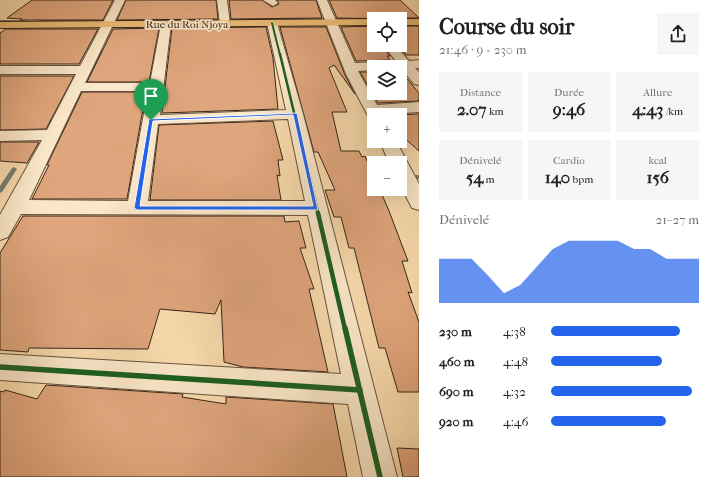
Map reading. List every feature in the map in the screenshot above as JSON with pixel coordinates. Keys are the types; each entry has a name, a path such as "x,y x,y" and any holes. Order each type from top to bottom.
{"main road":[{"name":"Rue du Roi Njoya","path":"0,25 224,24 271,9 330,22 367,23"},
{"path":"407,22 419,22"}],"street":[{"path":"5,222 52,135 106,24 120,0"},
{"path":"222,0 224,24"},
{"path":"322,0 350,67 371,108"},
{"path":"271,9 316,208 380,477"},
{"path":"137,208 166,24"},
{"path":"397,52 412,65 419,81"},
{"path":"350,67 412,65"},
{"path":"0,70 84,70"},
{"path":"76,87 156,87"},
{"path":"407,109 419,107"},
{"path":"151,120 295,114"},
{"path":"0,136 52,135"},
{"path":"407,167 419,167"},
{"path":"407,181 419,204"},
{"path":"5,222 137,208 316,208"},
{"path":"0,367 360,390"}],"building":[{"path":"32,0 113,0 103,20 20,20 22,19 7,18"},
{"path":"126,0 216,0 218,19 117,20"},
{"path":"229,0 262,0 272,7 279,4 277,0 316,0 322,18 231,19"},
{"path":"329,0 400,0 419,18 407,18 407,12 367,12 367,18 337,18"},
{"path":"367,26 367,52 387,52 390,56 387,56 390,60 356,61 341,27"},
{"path":"407,26 419,26 419,55 406,55 403,52 407,52"},
{"path":"266,27 273,58 278,109 162,113 172,28"},
{"path":"280,27 326,27 345,75 355,94 334,65 329,68 347,112 332,112 341,151 359,151 362,157 365,156 367,161 367,196 383,196 408,261 402,261 412,293 408,292 419,322 419,392 398,392 385,348 379,348 354,248 349,248 341,217 334,217 325,190 335,190 318,152 314,152"},
{"path":"159,28 149,82 87,82 113,29"},
{"path":"6,29 98,29 79,64 0,64 0,33"},
{"path":"360,72 367,72 367,84"},
{"path":"0,76 74,76 46,129 0,130"},
{"path":"407,79 419,93 419,101 378,103 376,100 407,100"},
{"path":"82,92 146,92 127,199 32,199 49,165 47,165"},
{"path":"419,114 419,151 407,140 407,115"},
{"path":"273,121 283,160 278,160 280,176 277,175 281,200 150,200 159,125"},
{"path":"0,142 39,142 27,163 0,161"},
{"path":"23,216 284,216 285,222 299,221 306,248 300,248 314,289 309,289 328,372 243,367 224,362 221,300 215,314 160,309 148,349 29,348 28,352 0,350 0,253"},
{"path":"46,385 183,394 182,397 226,404 226,397 333,404 347,477 0,477 0,391 4,392 5,390 37,399"},
{"path":"397,448 419,449 419,477 403,477"}],"waterway":[{"path":"39,21 100,20 105,13"},
{"path":"286,19 304,19"},
{"path":"0,21 25,21"},
{"path":"86,83 102,50"},
{"path":"61,133 83,90"},
{"path":"0,191 14,169"},
{"path":"407,177 419,177"}],"cycle path":[{"path":"272,23 295,114 380,477"},
{"path":"0,367 360,390"}],"route":[{"path":"295,114 316,208 137,208 151,120 295,114"}]}
